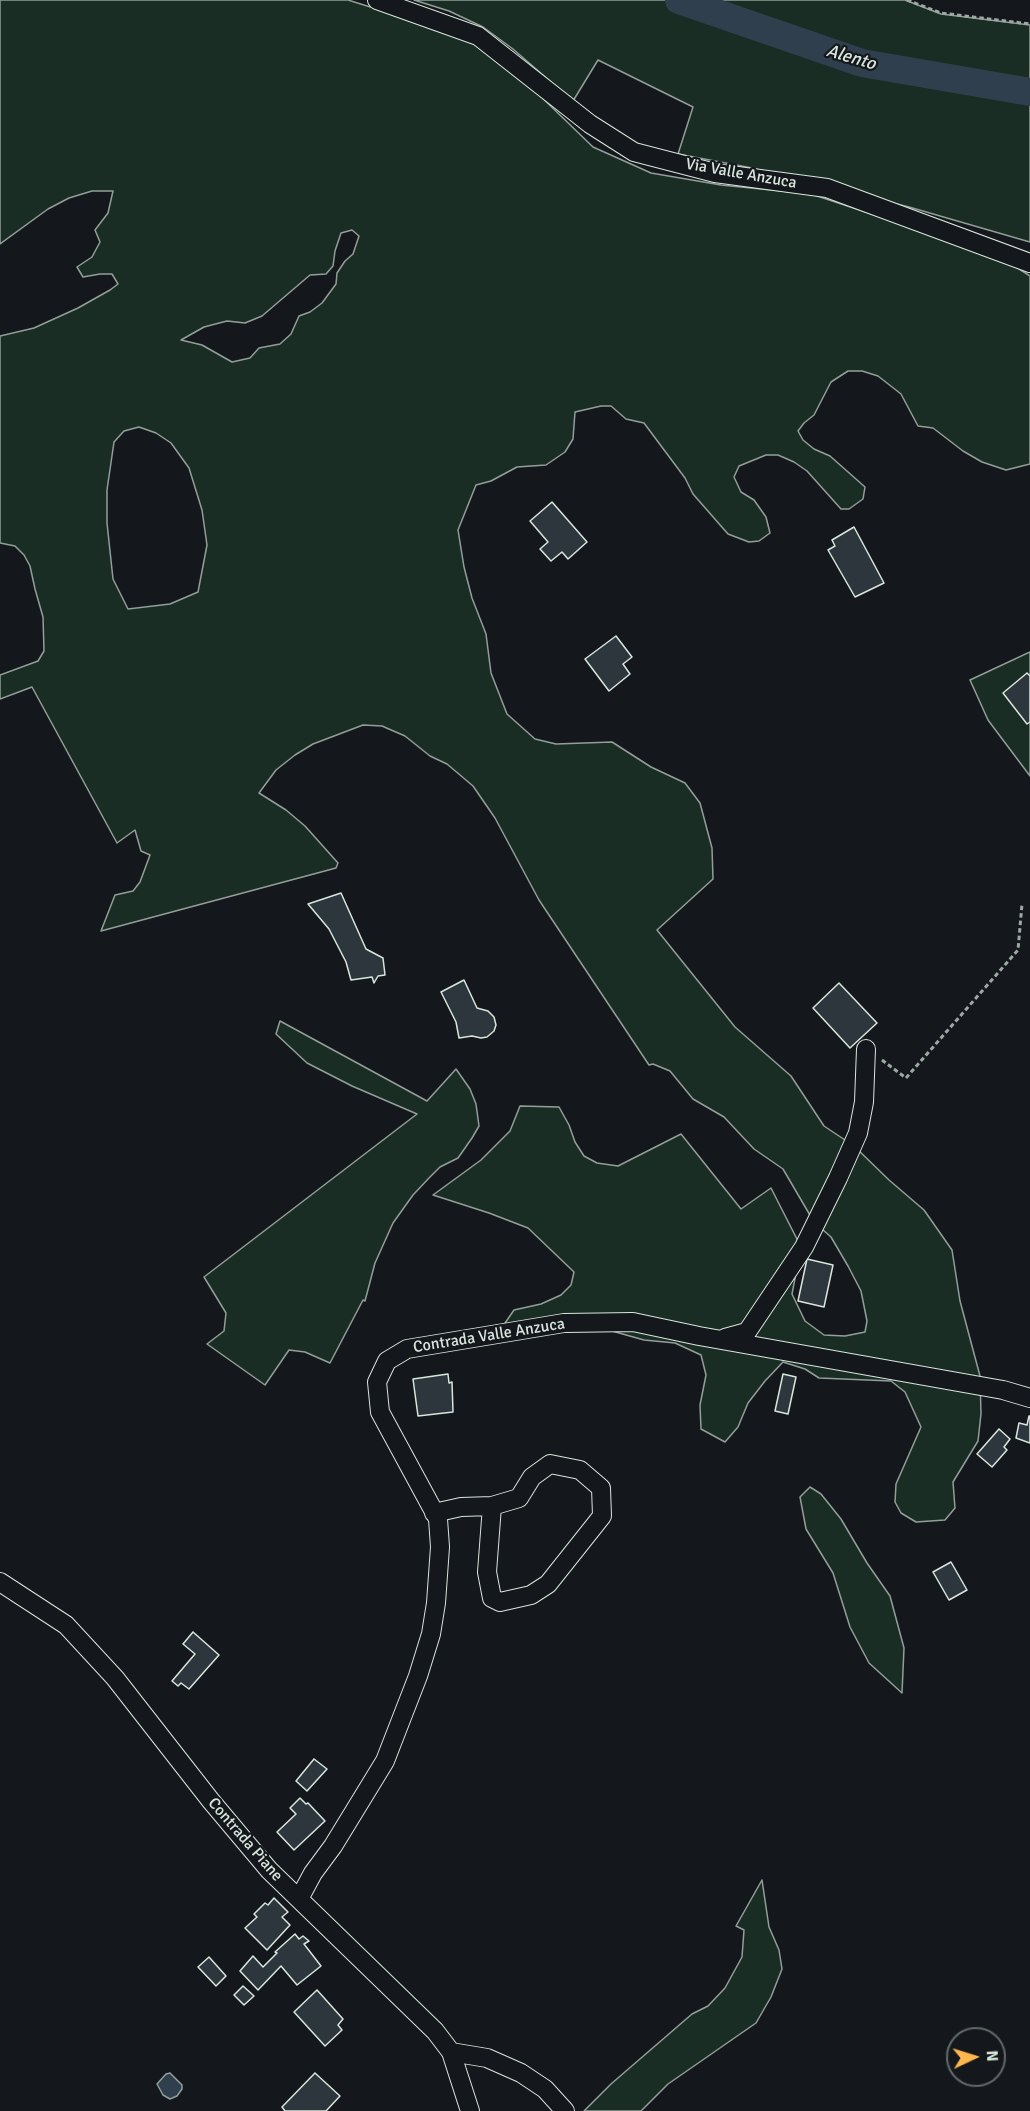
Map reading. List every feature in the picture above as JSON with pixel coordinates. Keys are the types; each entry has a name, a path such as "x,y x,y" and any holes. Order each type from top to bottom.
{"street":[{"name":"Via Valle Anzuca","path":"377,0 478,36 590,124 633,152 715,173 827,188 1030,263"},
{"path":"718,1339 747,1332 809,1237 858,1133 864,1102 866,1049"},
{"name":"Contrada Valle Anzuca","path":"299,1899 313,1873 333,1846 385,1761 418,1676 431,1634 440,1547 438,1519 380,1412 377,1382 387,1361 407,1349 564,1323 633,1322 1003,1390 1030,1398"},
{"path":"434,1513 461,1507 492,1506 519,1498 532,1477 550,1464 580,1470 601,1488 602,1516 548,1584 531,1594 500,1602 492,1598 486,1572 492,1506"},
{"name":"Contrada Piane","path":"0,1582 66,1625 115,1678 210,1801 253,1851 435,2031 451,2052 470,2111"},
{"path":"451,2052 487,2058 521,2073 545,2089 565,2111"}],"path":[{"path":"907,0 941,13 1030,24"},
{"path":"866,1049 906,1078 1018,950 1022,904"}],"green space":[{"path":"0,0 348,0 476,40 532,88 593,147 651,173 721,185 811,194 999,256 1030,276 1030,464 1006,470 982,462 933,428 918,426 901,394 878,376 862,371 848,371 831,382 814,415 798,431 803,440 814,449 830,456 865,487 863,499 849,509 841,509 807,471 794,462 778,455 766,455 739,466 734,477 741,492 754,500 766,517 770,533 759,541 749,542 728,534 693,494 685,478 644,423 626,419 611,406 601,406 575,412 573,439 565,452 546,465 517,467 491,481 476,485 458,530 472,598 486,634 491,673 507,714 535,739 556,744 612,742 651,767 685,783 700,803 712,848 713,879 657,930 735,1027 791,1076 824,1126 854,1146 924,1210 952,1250 960,1301 980,1376 981,1414 978,1441 953,1482 955,1508 945,1520 916,1522 901,1513 895,1502 896,1484 921,1427 905,1392 891,1381 819,1378 805,1369 783,1362 748,1403 738,1427 725,1442 701,1429 700,1405 706,1375 701,1355 675,1343 644,1340 612,1331 503,1326 514,1310 541,1304 561,1295 571,1285 574,1272 528,1228 433,1195 481,1160 510,1131 520,1106 559,1107 584,1156 597,1163 618,1166 681,1134 741,1209 771,1188 801,1247 792,1294 805,1321 824,1335 845,1336 865,1332 867,1321 861,1291 848,1266 831,1237 814,1222 783,1169 754,1149 724,1117 693,1099 670,1071 653,1064 649,1065 539,900 495,818 473,786 447,764 430,756 405,736 382,726 363,725 313,744 276,770 259,793 286,810 305,826 338,863 336,868 101,931 115,895 133,891 140,882 150,855 141,851 135,830 117,843 32,687 0,699 0,675 38,661 44,651 43,617 30,566 15,546 0,543 0,336 34,328 78,308 118,284 112,274 83,277 77,267 92,257 100,242 95,230 108,213 113,191 92,191 69,198 48,209 0,244","holes":["352,230 359,236 353,254 337,273 336,284 322,303 310,312 299,316 291,334 280,344 259,348 250,358 232,362 202,345 181,340 204,327 227,321 245,323 262,316 310,275 326,274 333,266 341,233","139,427 156,433 171,443 189,468 202,510 207,545 198,592 170,604 128,609 113,579 107,523 107,490 114,442 124,431"]},
{"path":"414,0 677,0 861,63 1030,92 1030,242 909,207 752,168 678,154 693,107 598,60 573,101 513,49 483,27 449,11"},
{"path":"681,0 905,0 941,14 1030,25 1030,91 861,62"},
{"path":"1030,652 1030,776 988,720 970,680"},
{"path":"280,1021 427,1101 456,1069 470,1089 476,1104 479,1126 458,1158 440,1167 413,1195 393,1223 375,1263 365,1301 363,1300 330,1363 305,1352 289,1350 265,1385 207,1344 224,1331 226,1313 204,1277 417,1114 352,1086 307,1063 276,1034"},
{"path":"810,1487 821,1494 841,1519 890,1596 904,1648 902,1693 869,1663 850,1627 833,1573 806,1529 800,1497"},
{"path":"762,1880 769,1927 779,1950 782,1969 771,1997 756,2023 668,2084 641,2111 584,2111 611,2084 692,2014 708,2006 725,1988 742,1957 744,1930 736,1926"}],"water":[{"path":"170,2073 182,2085 182,2089 177,2096 170,2099 163,2095 157,2084 166,2074"}],"building":[{"path":"552,502 587,542 568,559 562,552 551,561 540,549 548,542 530,521"},
{"path":"854,527 884,583 855,597 828,550 835,546 832,540"},
{"path":"616,636 632,657 623,664 630,674 609,691 585,659"},
{"path":"1027,673 1030,676 1030,722 1027,724 1003,693"},
{"path":"341,893 366,949 383,958 385,975 378,976 374,983 372,977 351,980 346,962 329,929 308,904"},
{"path":"464,980 477,1008 488,1011 494,1017 496,1025 494,1031 487,1037 459,1038 456,1022 441,992"},
{"path":"839,983 877,1023 850,1048 813,1008"},
{"path":"807,1259 833,1265 824,1307 798,1301"},
{"path":"448,1374 449,1383 452,1382 453,1412 418,1416 413,1379"},
{"path":"783,1374 796,1377 788,1414 775,1411"},
{"path":"1029,1416 1030,1443 1016,1438 1019,1423 1027,1425"},
{"path":"999,1429 1010,1439 1004,1447 1007,1450 992,1467 977,1454"},
{"path":"951,1562 967,1590 949,1600 933,1572"},
{"path":"193,1632 219,1655 189,1689 181,1683 178,1686 172,1681 195,1654 183,1644"},
{"path":"314,1759 327,1769 307,1791 296,1781"},
{"path":"300,1798 325,1821 294,1850 277,1832 296,1814 290,1808"},
{"path":"274,1898 288,1912 282,1917 290,1925 267,1950 245,1928 257,1917 254,1914"},
{"path":"295,1934 299,1939 303,1936 309,1941 304,1944 321,1966 297,1985 281,1966 258,1990 240,1971 253,1956 263,1967 277,1953 275,1952"},
{"path":"209,1957 226,1976 216,1986 198,1967"},
{"path":"243,1986 254,1996 244,2005 234,1995"},
{"path":"317,1990 343,2019 338,2025 342,2030 325,2046 294,2012"},
{"path":"315,2073 340,2096 326,2111 285,2111 282,2107"}],"waterway":[{"name":"Alento","path":"679,0 862,63 1030,92"}]}
